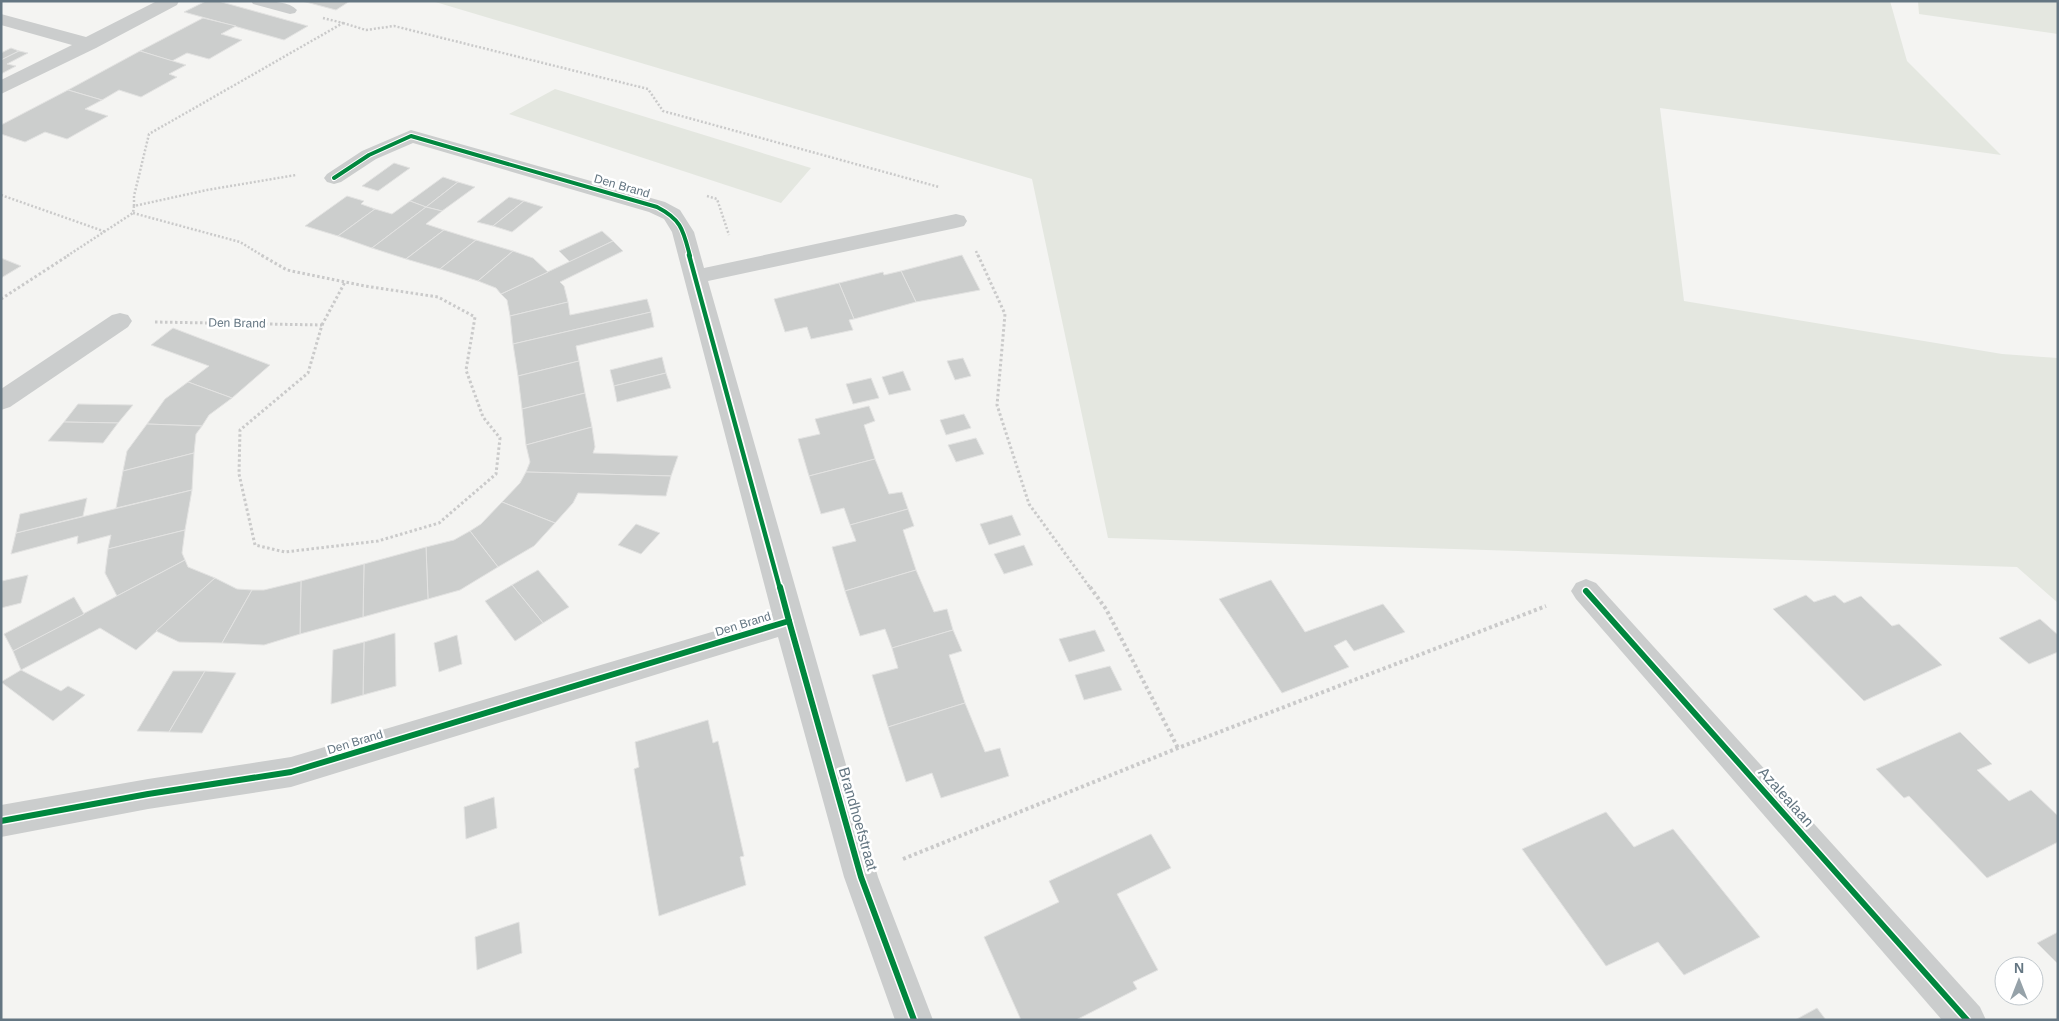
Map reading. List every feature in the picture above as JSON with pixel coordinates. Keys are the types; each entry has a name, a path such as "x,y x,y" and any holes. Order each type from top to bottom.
{"street":[{"path":"1,88 171,1"},
{"path":"1,18 90,44"},
{"name":"Den Brand","path":"1,821 148,794 291,772 789,621 683,232 672,215 657,206 411,136 369,155 344,172"},
{"path":"696,278 956,221"},
{"path":"1,401 120,321"},
{"name":"Azalealaan","path":"1586,591 1967,1020"},
{"name":"Brandhoefstraat","path":"789,621 861,877 914,1020"}],"lane":[{"path":"258,1 290,10"}],"path":[{"path":"290,10 366,30 394,26 648,89 663,111 939,187 956,221 976,251 1005,314 997,405 1029,504 1106,609 1178,748"},
{"path":"1,299 133,213 134,196 150,134 343,23"},
{"path":"134,206 207,190 344,172"},
{"path":"1,195 106,232"},
{"path":"133,213 240,242 287,270 345,282 438,297 475,317 466,370 484,417 500,438 496,474 439,523 387,538 285,552 254,545 239,474 240,430 308,373 322,325 345,282"},
{"path":"861,877 1178,748 1586,591"}],"shaded area":[{"path":"432,1 1890,1 1907,61 2001,155 1660,108 1684,301 2002,354 2058,358 2058,603 2017,567 1108,538 1032,179"},
{"path":"1918,1 2058,1 2058,34 1919,14"},
{"path":"555,89 811,168 781,203 509,114"}],"building":[{"path":"206,1 218,1 308,26 284,40 184,12"},
{"path":"302,1 350,1 336,10"},
{"path":"203,18 236,26 221,34 242,40 209,59 187,53 172,61 140,51"},
{"path":"11,48 19,51 1,60 1,53"},
{"path":"19,51 28,53 7,64 16,66 1,74 1,60"},
{"path":"140,51 186,65 169,74 177,77 141,97 119,90 102,100 68,90"},
{"path":"68,90 102,100 85,109 108,116 67,139 45,132 25,142 1,134 1,125"},
{"path":"394,163 410,168 378,191 362,186"},
{"path":"443,177 458,182 426,207 410,201"},
{"path":"458,182 475,187 442,211 426,207"},
{"path":"347,196 364,201 361,204 375,209 338,236 305,226"},
{"path":"509,197 524,201 493,226 477,222"},
{"path":"410,201 426,207 372,248 338,236 375,209 392,214"},
{"path":"524,201 543,207 512,232 493,226"},
{"path":"426,207 442,211 426,224 444,230 406,259 372,248"},
{"path":"444,230 476,240 440,269 406,259"},
{"path":"602,231 613,241 570,262 559,251"},
{"path":"476,240 513,251 478,281 440,269"},
{"path":"613,241 623,251 560,282 564,286 568,302 510,316 507,300 501,294"},
{"path":"513,251 533,258 548,272 501,294 496,288 478,281"},
{"path":"962,255 980,290 916,302 901,271"},
{"path":"1,258 21,266 1,278"},
{"path":"901,271 916,302 854,319 839,283 883,272 884,275"},
{"path":"839,283 854,319 849,320 853,330 811,339 807,327 785,332 774,299"},
{"path":"647,299 651,312 513,344 510,316 568,302 570,315"},
{"path":"651,312 654,327 576,346 579,361 518,376 513,344"},
{"path":"173,328 270,365 232,398 188,382 209,366 151,345"},
{"path":"662,357 666,373 614,386 610,370"},
{"path":"963,358 971,376 955,380 947,361"},
{"path":"579,361 585,393 522,409 518,376"},
{"path":"903,371 911,390 889,395 882,377"},
{"path":"666,373 671,388 617,402 614,386"},
{"path":"871,378 879,398 853,404 846,384"},
{"path":"188,382 232,398 209,415 202,426 147,424 165,399"},
{"path":"585,393 592,427 526,445 522,409"},
{"path":"78,404 133,405 118,423 64,422"},
{"path":"869,406 875,421 864,425 875,459 809,476 798,439 820,434 815,419"},
{"path":"964,414 971,428 946,435 940,420"},
{"path":"64,422 118,423 103,443 48,441"},
{"path":"147,424 202,426 196,434 194,453 123,471 127,451"},
{"path":"592,427 595,447 593,453 678,456 671,476 526,472 530,462 526,445"},
{"path":"976,438 984,454 956,462 948,445"},
{"path":"194,453 192,490 116,508 123,471"},
{"path":"875,459 889,494 902,492 908,509 850,525 844,508 821,514 809,476"},
{"path":"526,472 671,476 666,496 578,493 573,503 555,523 502,502 520,483"},
{"path":"192,490 185,530 108,549 111,535 77,544 78,536 11,554 16,533"},
{"path":"87,498 83,516 16,533 20,514"},
{"path":"502,502 555,523 534,546 498,567 470,531 481,524"},
{"path":"908,509 914,526 903,530 916,570 845,591 832,547 856,541 850,525"},
{"path":"1012,515 1021,535 989,545 980,524"},
{"path":"636,524 660,533 641,554 618,545"},
{"path":"185,530 182,553 185,560 117,596 105,573 108,549"},
{"path":"470,531 498,567 460,590 428,599 426,547 454,540"},
{"path":"1024,545 1033,565 1004,574 994,554"},
{"path":"426,547 428,599 363,617 364,564"},
{"path":"185,560 188,567 215,578 136,650 100,628 21,670 13,651"},
{"path":"364,564 363,617 300,634 301,581"},
{"path":"538,570 569,607 543,623 512,585"},
{"path":"916,570 934,612 947,609 953,630 892,648 885,629 860,636 845,591"},
{"path":"28,575 21,603 1,608 2,581"},
{"path":"215,578 237,589 252,590 222,643 179,642 156,631"},
{"path":"1271,580 1305,632 1383,604 1405,632 1354,651 1346,640 1334,646 1349,667 1282,693 1219,599"},
{"path":"301,581 300,634 264,645 222,643 252,590 264,590"},
{"path":"512,585 543,623 515,641 485,601"},
{"path":"1806,595 1814,602 1835,595 1844,603 1861,596 1892,626 1899,624 1942,665 1864,701 1773,609"},
{"path":"74,597 84,614 13,651 4,634"},
{"path":"2040,619 2058,635 2058,652 2029,664 1999,638"},
{"path":"953,630 962,651 949,655 965,703 888,727 872,675 898,668 892,648"},
{"path":"1095,630 1105,651 1069,662 1059,639"},
{"path":"395,633 396,686 363,695 364,642"},
{"path":"457,635 462,664 439,672 434,643"},
{"path":"364,642 363,695 331,704 333,650"},
{"path":"1110,666 1122,690 1084,700 1075,675"},
{"path":"21,670 61,691 68,686 85,695 53,721 1,682"},
{"path":"173,671 205,671 169,732 137,731"},
{"path":"205,671 236,673 202,733 169,732"},
{"path":"965,703 985,752 1000,748 1009,776 941,798 932,773 906,782 888,727"},
{"path":"708,720 713,743 718,741 744,856 740,857 746,885 659,916 634,769 639,767 635,742"},
{"path":"1960,732 1992,764 1977,770 2009,801 2031,790 2058,816 2058,842 1987,878 1909,796 1904,798 1876,769"},
{"path":"494,797 497,828 466,839 464,807"},
{"path":"1606,812 1634,847 1673,829 1760,937 1684,975 1658,942 1606,966 1522,849"},
{"path":"1151,834 1171,868 1117,894 1158,970 1133,982 1137,989 1076,1020 1021,1020 984,937 1059,902 1049,881"},
{"path":"519,922 522,953 477,970 475,937"},
{"path":"2058,932 2058,964 2037,943"},
{"path":"1817,1008 1826,1020 1795,1020"}],"cycle path":[{"path":"1,821 148,794 291,772 789,621 683,232 672,215 657,207 411,136 369,155 334,178"},
{"path":"1586,591 1967,1020"},
{"path":"789,621 861,877 914,1020"}]}
